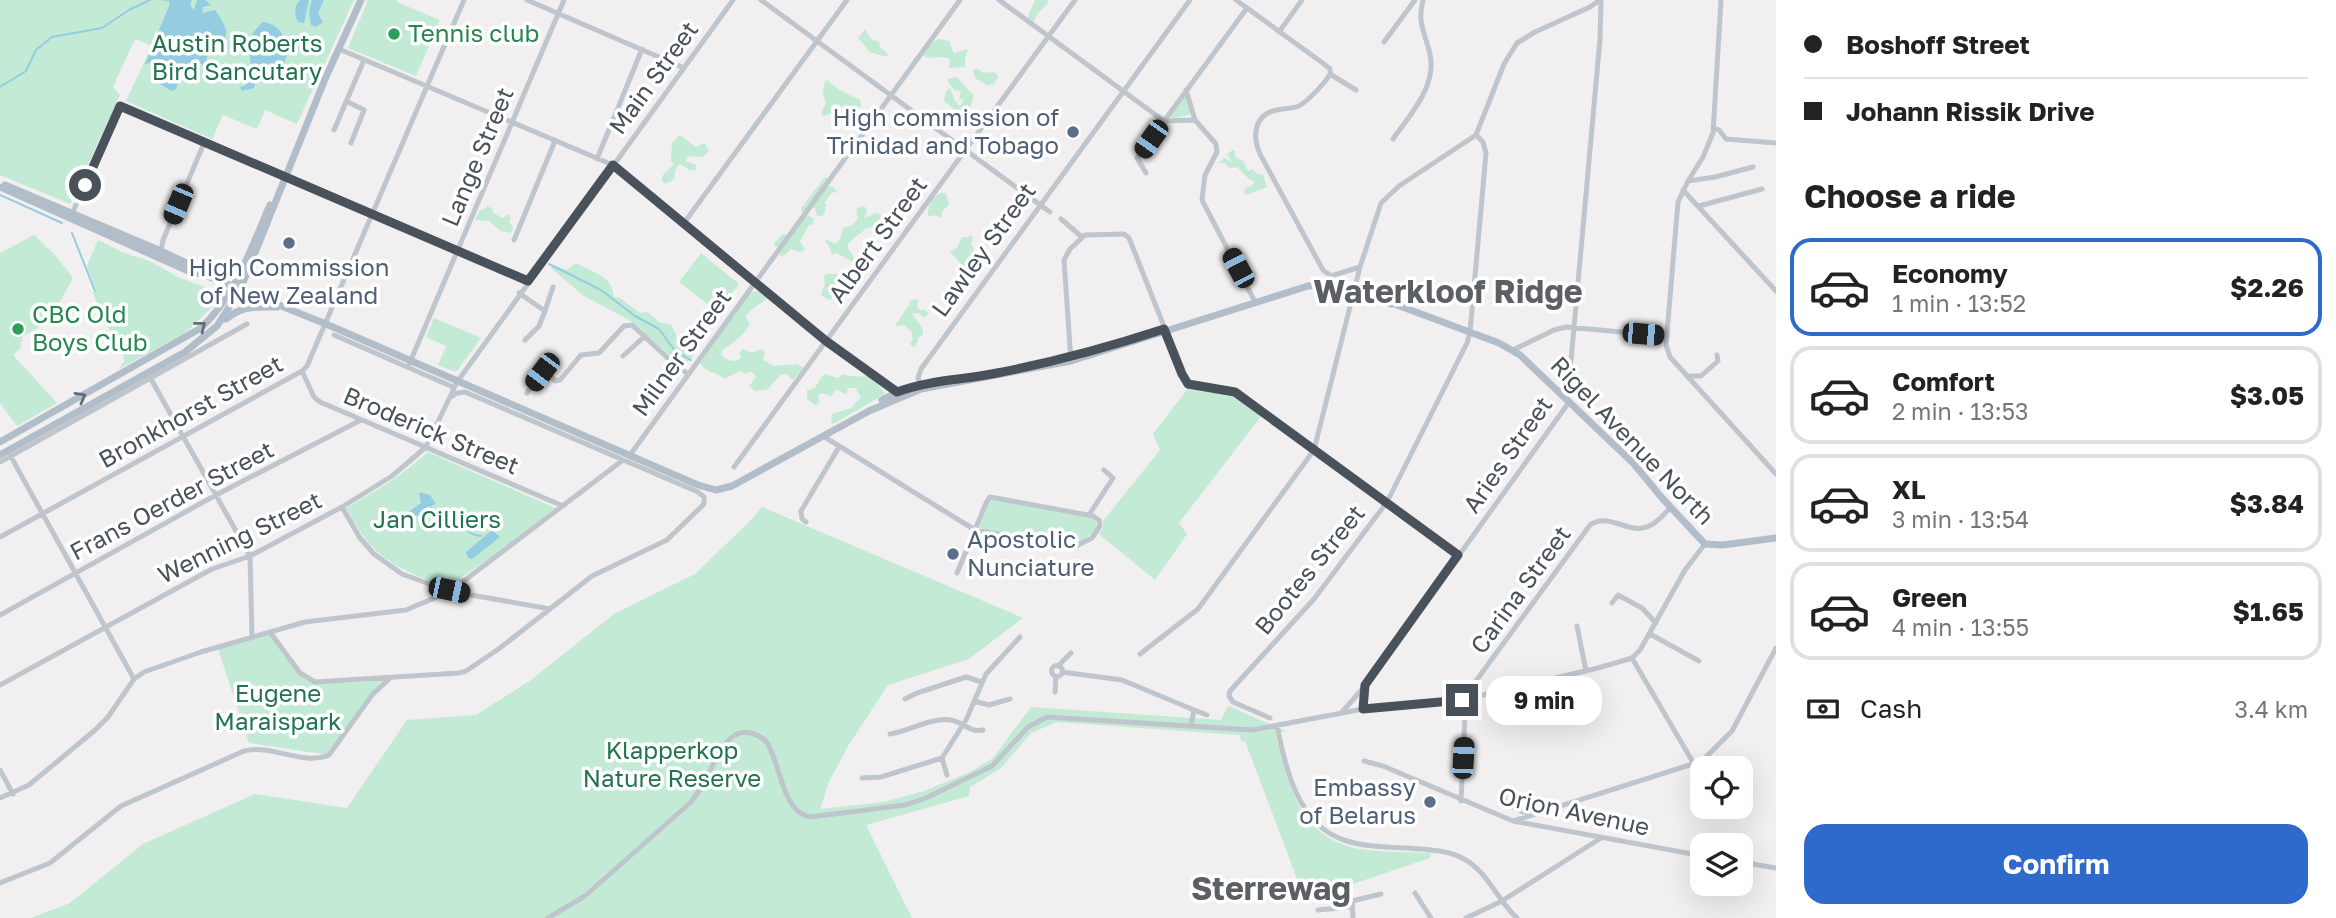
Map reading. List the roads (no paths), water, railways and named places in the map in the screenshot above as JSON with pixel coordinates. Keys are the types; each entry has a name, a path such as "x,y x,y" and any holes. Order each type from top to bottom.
{"main road":[{"path":"217,326 237,289 361,0"},
{"path":"0,185 157,250 195,267 202,274"},
{"path":"71,216 118,241 326,324 455,384 606,449 630,455"},
{"path":"108,229 118,241"},
{"name":"Rigel Avenue North","path":"630,455 698,485 716,490 732,486 895,396 921,387 1071,359 1255,301 1314,285 1332,285 1470,332 1513,350 1634,464 1670,508 1705,544 1723,545 1776,538"},
{"path":"4,450 9,438 201,328 237,289"},
{"path":"4,450 186,352 242,308 281,307"},
{"path":"1558,391 1566,391 1570,385"},
{"name":"Rigel Avenue North","path":"895,396 907,395 921,387"},
{"path":"60,408 73,415"},
{"path":"60,408 60,422"}],"street":[{"name":"Bronkhorst Street","path":"0,537 302,371 311,360 464,0"},
{"path":"527,0 684,68"},
{"name":"Lange Street","path":"410,363 564,0"},
{"name":"Main Street","path":"455,384 733,0"},
{"path":"761,0 1050,212"},
{"path":"684,223 847,0"},
{"name":"Milner Street","path":"630,455 960,0"},
{"path":"999,0 1164,121 1195,120"},
{"name":"Albert Street","path":"734,467 1074,0"},
{"name":"Lawley Street","path":"921,387 918,375 920,369 1190,0"},
{"path":"1236,0 1329,68 1330,74 1326,81 1300,105 1273,110 1264,115 1257,124 1255,139 1260,154 1323,270 1331,276 1360,267"},
{"path":"1279,32 1302,0"},
{"path":"1384,42 1415,0"},
{"path":"1393,139 1421,101 1430,70 1430,55 1421,27 1423,0"},
{"path":"1139,654 1198,609 1314,450 1360,267 1378,209 1385,197 1476,135 1504,64 1514,46 1524,38 1601,0"},
{"name":"Aries Street","path":"1339,713 1349,706 1365,685 1569,401 1600,39 1601,0"},
{"path":"1721,0 1710,143 1683,190 1677,208 1667,349 1670,357 1776,474"},
{"path":"1146,173 1137,159 1247,8"},
{"path":"339,49 613,165 895,396"},
{"path":"597,159 642,49"},
{"path":"334,130 364,60"},
{"path":"1330,74 1356,90"},
{"path":"1186,90 1195,120 1216,144 1217,149 1205,174 1203,204 1255,301"},
{"path":"346,101 364,110 351,143"},
{"path":"71,216 120,106 528,281"},
{"path":"1713,128 1720,131 1726,139 1776,143"},
{"name":"Bootes Street","path":"1269,718 1233,702 1229,696 1230,691 1314,599 1387,502 1464,351 1470,332 1486,153 1483,142 1476,135"},
{"path":"514,240 555,141"},
{"path":"157,250 204,143"},
{"path":"1688,181 1753,167"},
{"path":"1699,206 1762,189"},
{"path":"1683,190 1776,291"},
{"path":"1061,219 1082,237"},
{"path":"1071,359 1064,260 1082,237 1096,233 1128,236 1186,382 1194,386 1230,390 1458,555"},
{"path":"525,340 539,326 554,286"},
{"path":"519,293 545,311"},
{"path":"0,462 4,450 151,379 247,324"},
{"path":"527,393 544,371 555,382 561,380 581,355 599,353 624,326 632,325 688,374"},
{"path":"1513,350 1554,330 1575,328 1666,337"},
{"path":"334,335 410,363"},
{"path":"623,356 645,336"},
{"path":"1688,376 1704,374 1718,361 1717,355"},
{"path":"649,402 646,396 657,386 662,373 673,363"},
{"name":"Broderick Street","path":"302,371 317,401 563,506"},
{"path":"151,379 250,556 252,636"},
{"name":"Wenning Street","path":"0,685 212,569 250,556 342,507 392,476 426,447 455,384"},
{"path":"270,632 300,673 309,680 321,683 467,671 597,573 667,540 701,509 704,500 698,492 623,460 606,449 465,392 455,394 446,406"},
{"name":"Frans Oerder Street","path":"0,615 216,495 361,420"},
{"path":"822,435 975,530 1074,547 1092,538 1099,529 1099,520 1089,515 992,497 987,501 975,530 957,573"},
{"path":"806,522 802,519 801,511 839,447"},
{"path":"4,450 134,679"},
{"path":"0,799 29,785 103,723 134,679 163,665 309,621 407,610 449,590 623,460"},
{"path":"1089,515 1113,478 1104,470"},
{"path":"342,507 360,538 382,560 402,574 449,590 550,609"},
{"name":"Carina Street","path":"1462,700 1593,522 1604,520 1647,528 1670,508"},
{"path":"548,918 585,896 691,802 701,789 725,743 736,734 756,735 766,741 793,806 804,816 842,814 905,805 952,786 992,766 1028,727 1047,717 1245,730 1363,709 1462,700 1586,671 1632,657 1640,650 1685,570 1705,544"},
{"path":"1612,603 1618,595 1642,608 1656,623"},
{"path":"1577,626 1586,671"},
{"path":"1650,634 1699,662"},
{"path":"862,778 881,777 942,758 962,726 988,670 1020,637"},
{"path":"1707,756 1732,731 1776,648"},
{"path":"1055,692 1056,676 1051,670 1071,653"},
{"path":"1632,657 1690,757"},
{"path":"1058,666 1062,672"},
{"path":"1056,676 1062,672 1122,680 1207,715"},
{"path":"905,699 966,677 982,682"},
{"path":"0,883 50,863 121,806 244,751 257,750 315,758 329,755 372,695 390,678"},
{"path":"1363,709 1365,685"},
{"path":"974,701 989,705 1010,699"},
{"path":"1461,801 1465,715 1462,700"},
{"path":"1191,726 1194,709"},
{"path":"890,734 948,720 974,731 983,730"},
{"path":"1278,726 1287,770 1294,787 1323,830 1342,840 1358,844 1437,851 1460,856 1479,870 1517,918"},
{"path":"942,758 952,786"},
{"name":"Orion Avenue","path":"1364,761 1383,766 1513,821 1690,854"},
{"path":"1513,821 1690,765"},
{"path":"0,771 13,794"},
{"path":"1503,794 1506,804 1529,815"},
{"path":"1466,918 1502,901 1601,838"},
{"path":"1753,864 1776,868"},
{"path":"1353,918 1353,900 1381,894"},
{"path":"1415,894 1430,918"},
{"path":"1318,910 1351,907"}],"water":[{"path":"158,0 192,0 190,5 194,10 197,0 205,0 211,5 203,7 202,13 215,10 226,29 225,39 208,53 205,67 196,60 191,62 180,77 176,89 171,91 152,79 150,73 154,69 154,62 145,64 169,6 169,1"},
{"path":"300,0 309,0 304,23 298,22 296,16 296,7"},
{"path":"312,0 324,0 318,13 323,22 316,27 311,25 309,11"},
{"path":"263,22 279,30 284,37 287,54 285,62 275,73 258,75 254,88 242,91 240,87 246,85 243,76 236,75 239,68 246,69 251,65 250,41"},
{"path":"419,492 430,495 436,504 425,508 421,515 406,518 407,513 421,503"},
{"path":"492,530 500,537 472,559 468,558 466,552"}],"waterway":[{"path":"0,87 26,71 36,50 52,37 102,28 150,0"},
{"path":"0,195 62,223"},
{"path":"72,233 95,291"},
{"path":"549,264 601,290 635,316 659,329 675,351 691,360"},
{"path":"430,507 458,519 471,533 481,536"}],"place":[{"name":"Tennis club","path":"394,34"},
{"name":"High commission of Trinidad and Tobago","path":"1073,132"},
{"name":"High Commission of New Zealand","path":"289,243"},
{"name":"CBC Old Boys Club","path":"18,329"},
{"name":"Apostolic Nunciature","path":"953,554"},
{"name":"Embassy of Belarus","path":"1430,802"}],"district":[{"name":"Waterkloof Ridge","path":"1448,292"},
{"name":"Sterrewag","path":"1271,889"}],"park label":[{"name":"Austin Roberts Bird Sancutary","path":"237,58"},
{"name":"Jan Cilliers","path":"437,520"},
{"name":"Eugene Maraispark","path":"278,708"},
{"name":"Klapperkop Nature Reserve","path":"672,765"}]}
